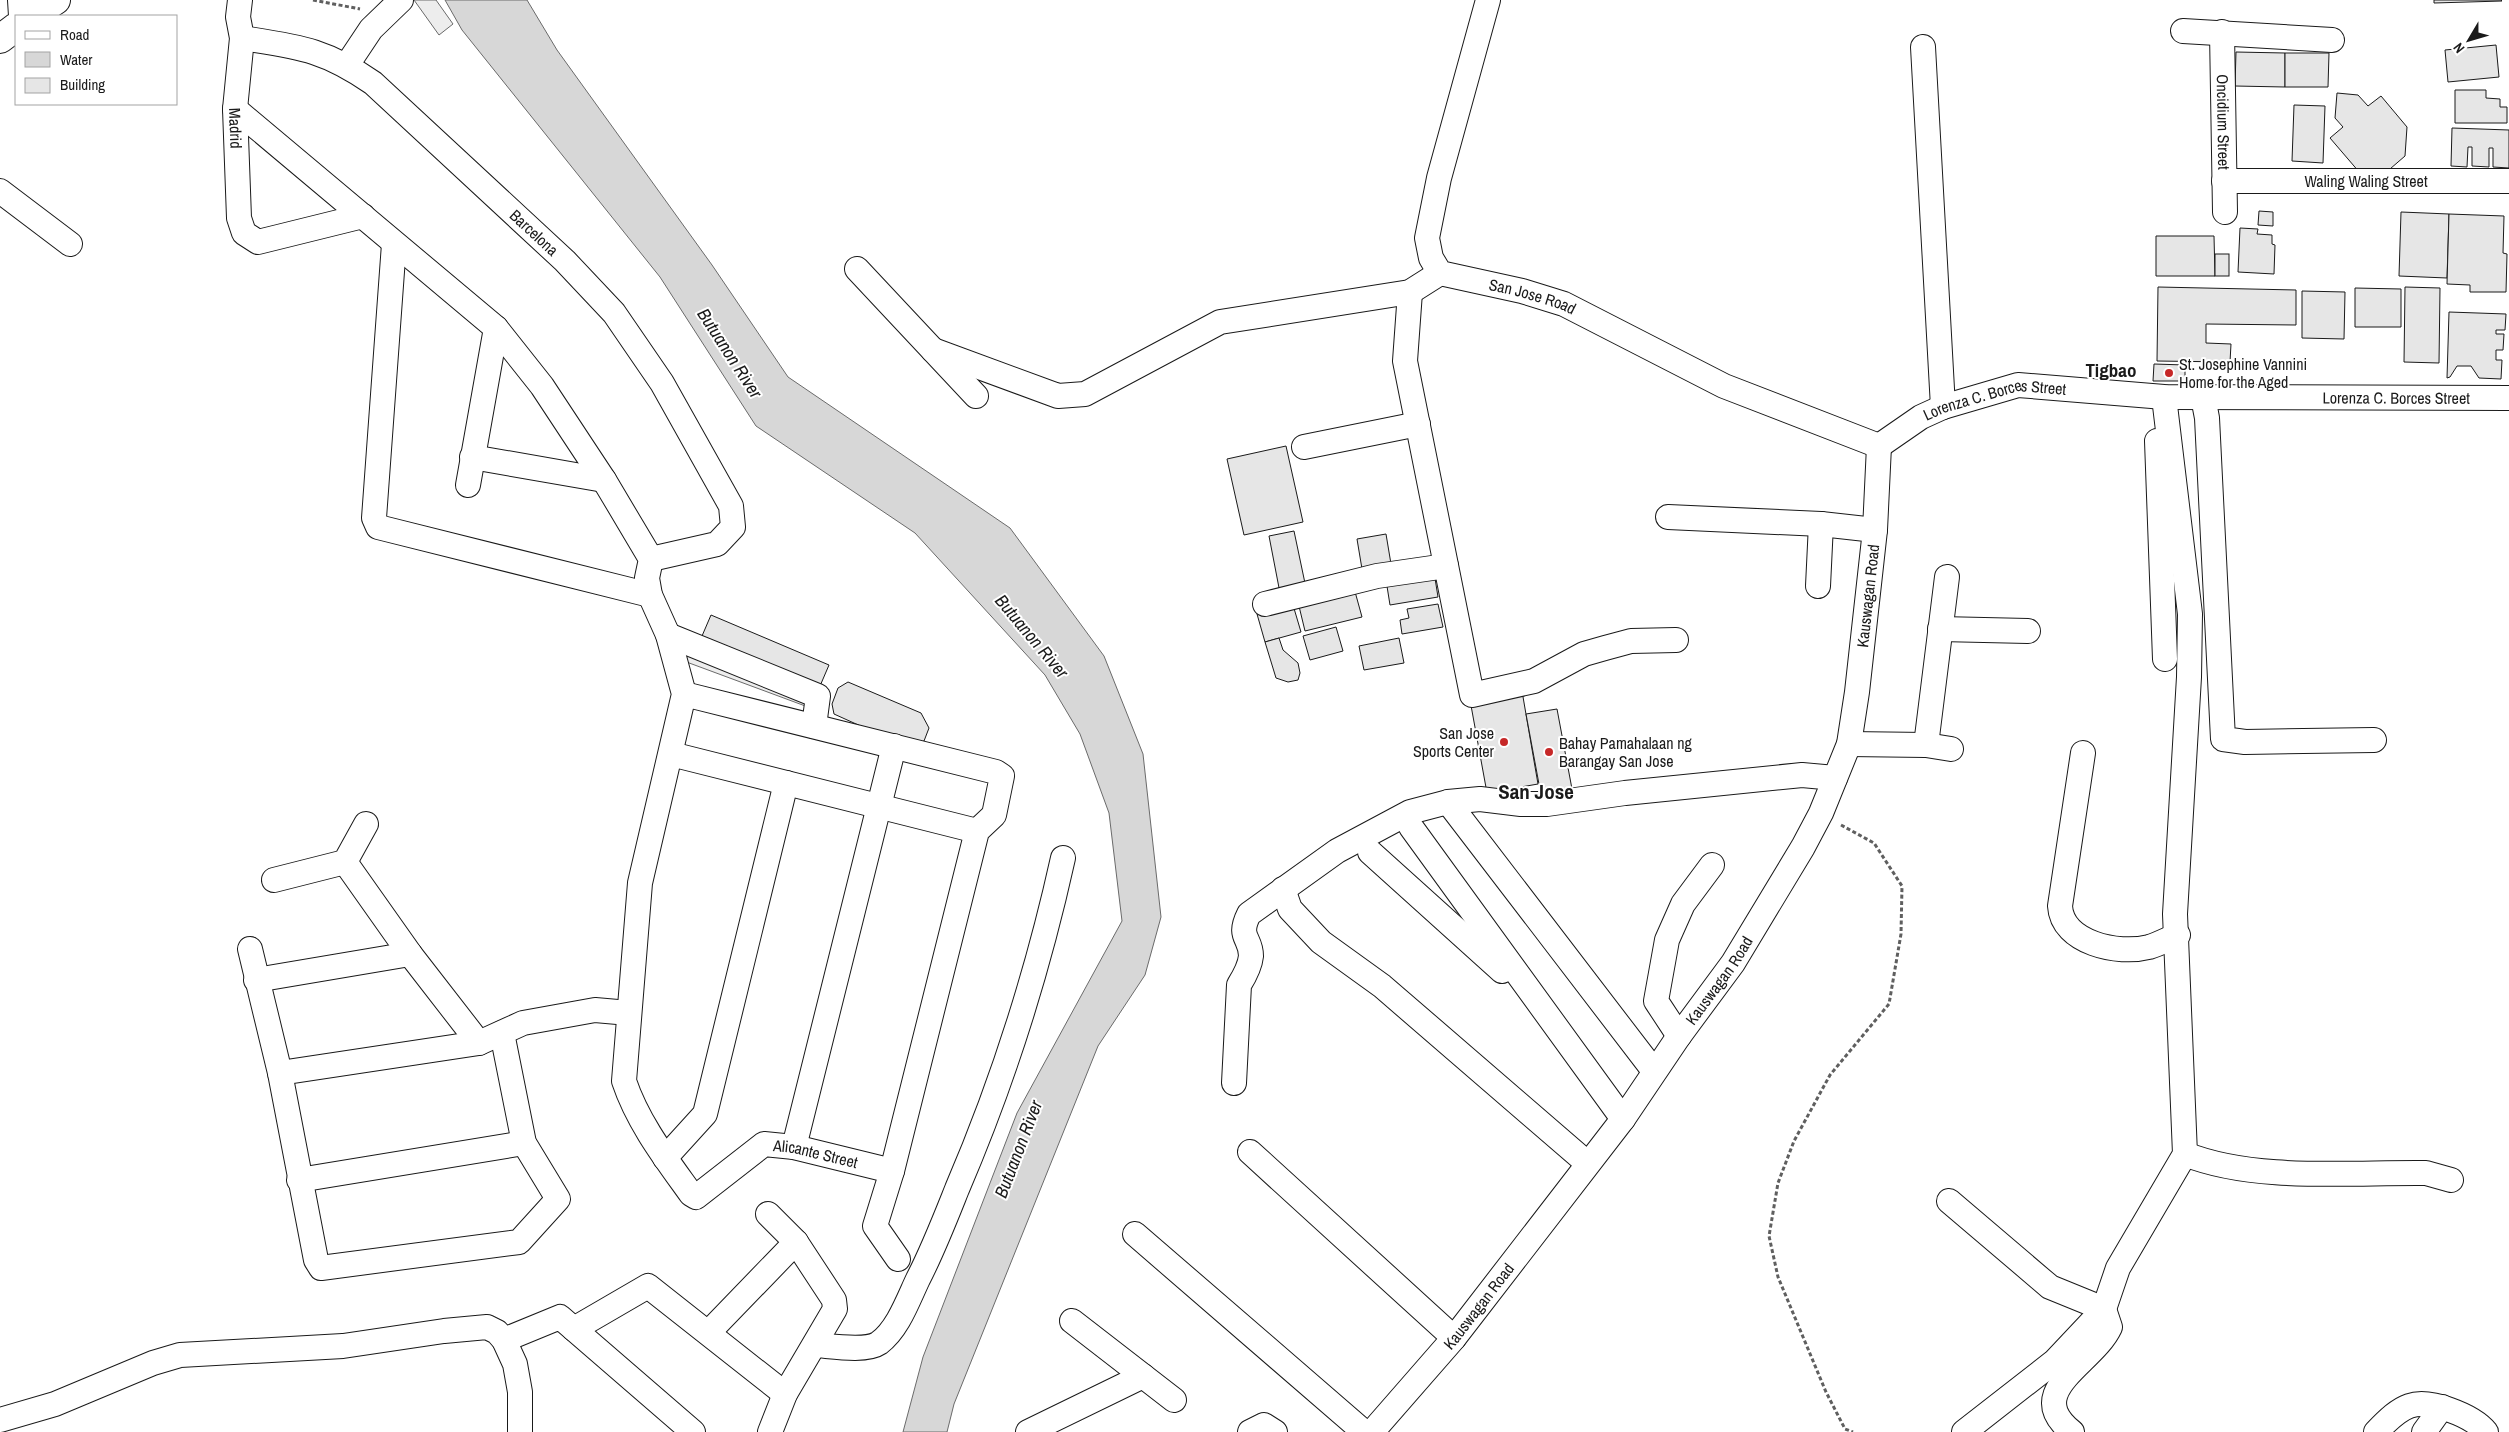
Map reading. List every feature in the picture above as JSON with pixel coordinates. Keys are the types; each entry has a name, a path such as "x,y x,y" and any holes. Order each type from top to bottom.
{"main road":[{"path":"34,15 56,0"},
{"path":"0,39 15,28"}],"street":[{"path":"20,0 21,15"},
{"name":"Madrid","path":"240,0 238,17 242,38 235,109 239,218 244,233 258,242 363,216"},
{"name":"Madrid","path":"242,38 255,17 256,0"},
{"path":"934,350 1058,396 1086,394 1220,322 1410,292 1440,273 1431,258 1428,238 1439,178 1488,0"},
{"path":"347,65 371,29 393,7"},
{"path":"2183,31 2332,40"},
{"name":"Oncidium Street","path":"2222,32 2225,212"},
{"name":"Barcelona","path":"242,38 303,47 347,65 373,83 565,260 614,313 667,391 731,506 733,528 717,544 651,558"},
{"path":"1923,47 1943,407"},
{"path":"235,109 496,328 542,386 604,480 651,558 647,578 650,595 668,635 684,694 640,883 624,1081 632,1104 665,1158 705,1114 786,783"},
{"name":"Waling Waling Street","path":"2224,180 2509,181"},
{"path":"0,191 70,244"},
{"path":"394,244 374,518 378,527 650,595"},
{"path":"856,269 976,396"},
{"name":"San Jose Road","path":"1440,273 1522,291 1564,304 1724,386 1879,446"},
{"path":"1410,292 1405,361 1472,695 1534,681 1584,654 1605,648 1631,641 1676,640"},
{"path":"468,485 496,328"},
{"name":"Lorenza C. Borces Street","path":"1879,446 1921,417 1943,407 2018,385 2159,396 2509,398"},
{"path":"2159,396 2156,416 2165,659"},
{"path":"1964,1432 2055,1361 2104,1309 2118,1268 2185,1154 2176,914 2189,677 2190,614 2159,396"},
{"path":"2203,397 2207,418 2223,739 2245,742 2374,740"},
{"path":"1304,446 1418,424"},
{"name":"Kauswagan Road","path":"1372,1432 1454,1338 1622,1119 1654,1071 1733,963 1803,847 1821,813 1849,744 1865,631 1875,530 1879,446"},
{"path":"472,457 604,480"},
{"path":"1668,517 1821,524 1875,530"},
{"path":"1818,586 1821,524"},
{"path":"1265,604 1377,576 1446,566"},
{"path":"1926,745 1947,577"},
{"path":"1940,629 2028,631"},
{"path":"668,635 818,696 814,726"},
{"path":"684,694 996,772 1002,776 994,815 977,831 892,1171 875,1226 898,1259"},
{"path":"1849,744 1926,745 1951,749"},
{"path":"794,1147 894,746"},
{"path":"2083,753 2060,906 2060,917 2070,930 2088,941 2120,949 2148,947 2178,935"},
{"path":"671,754 977,831"},
{"path":"1234,1083 1239,985 1246,974 1251,955 1243,930 1244,923 1249,914 1337,850 1410,812 1448,802 1480,799 1521,804 1547,804 1625,793 1802,775 1835,778"},
{"path":"1448,802 1654,1071"},
{"path":"274,880 345,862 366,824"},
{"path":"1411,827 1622,1119"},
{"path":"1370,852 1536,1002"},
{"path":"815,1345 869,1348 879,1343 897,1320 928,1260 980,1135 1002,1074 1046,936 1063,858"},
{"path":"345,862 410,954 479,1042"},
{"path":"1405,884 1436,862"},
{"path":"1679,1036 1656,1001 1667,940 1683,904 1712,866"},
{"path":"1283,889 1290,910 1321,942 1382,986 1587,1163"},
{"path":"250,949 280,1073 299,1180 316,1260 321,1268 519,1242 558,1199 524,1143 502,1033"},
{"path":"256,980 410,954"},
{"path":"280,1073 479,1042 523,1023 595,1010 629,1013"},
{"path":"299,1180 524,1143"},
{"name":"Alicante Street","path":"665,1158 691,1194 696,1197 761,1145 794,1147 892,1171"},
{"path":"1250,1152 1454,1338"},
{"path":"2185,1154 2209,1164 2272,1172 2426,1173 2451,1180"},
{"path":"1949,1201 2050,1287 2104,1309 2110,1327 2104,1340 2058,1385 2053,1398 2054,1412 2062,1424 2072,1432"},
{"path":"768,1214 796,1242 834,1300 835,1309 785,1394 770,1432"},
{"path":"1136,1234 1364,1432"},
{"path":"708,1332 796,1242"},
{"path":"574,1329 648,1286 785,1394"},
{"path":"504,1340 560,1317 693,1432"},
{"path":"1072,1321 1174,1400"},
{"path":"0,1420 55,1404 153,1362 180,1355 342,1346 444,1331 488,1327 497,1332 504,1340 515,1364 520,1392 521,1431"},
{"path":"1028,1432 1143,1376"},
{"path":"2376,1432 2390,1418 2416,1403 2428,1402 2461,1414 2479,1424 2486,1432"},
{"path":"2424,1432 2442,1407"},
{"path":"1250,1432 1264,1425 1275,1432"}],"path":[{"path":"313,0 393,7"},
{"path":"1821,813 1874,843 1902,886 1902,934 1889,1004 1830,1075 1794,1141 1778,1183 1769,1236 1778,1277 1826,1392 1845,1429 1852,1432"}],"shaded area":[{"path":"414,0 436,0 453,24 439,35"},
{"path":"679,637 814,689 808,707 673,657"}],"water":[{"name":"Butuanon River","path":"445,0 527,0 557,50 712,265 788,377 1010,528 1104,656 1143,754 1161,917 1145,975 1098,1046 954,1404 947,1432 903,1432 923,1357 1017,1113 1122,921 1109,813 1080,734 1045,675 915,533 756,426 660,277 462,30"}],"building":[{"path":"2434,0 2501,0 2502,1 2434,3"},
{"path":"2496,45 2499,77 2448,82 2445,50"},
{"path":"2236,52 2285,53 2285,87 2235,86"},
{"path":"2285,53 2329,53 2328,87 2285,87"},
{"path":"2455,90 2486,90 2486,98 2500,99 2500,107 2507,107 2507,123 2455,123"},
{"path":"2337,93 2358,95 2368,106 2381,96 2407,127 2405,156 2383,175 2360,173 2330,138 2343,127 2335,118"},
{"path":"2294,105 2325,106 2323,163 2292,161"},
{"path":"2452,128 2509,130 2509,168 2493,167 2493,148 2489,148 2489,167 2472,166 2472,147 2468,147 2467,167 2451,166"},
{"path":"2259,211 2273,212 2273,226 2258,225"},
{"path":"2401,212 2449,214 2447,278 2399,276"},
{"path":"2449,214 2504,216 2503,253 2507,254 2506,292 2470,292 2470,285 2447,284"},
{"path":"2240,228 2258,229 2257,234 2272,235 2272,244 2275,245 2274,274 2238,272"},
{"path":"2156,236 2214,236 2215,276 2156,276"},
{"path":"2215,254 2229,254 2229,276 2215,276"},
{"path":"2158,287 2296,290 2296,325 2206,324 2206,343 2231,344 2230,362 2157,361"},
{"path":"2405,287 2440,288 2439,363 2404,362"},
{"path":"2355,288 2401,289 2401,327 2355,327"},
{"path":"2302,291 2345,292 2344,339 2302,338"},
{"path":"2449,312 2506,314 2505,330 2496,330 2496,334 2504,334 2503,350 2496,350 2496,360 2502,360 2501,379 2479,378 2471,366 2457,366 2450,377 2447,378"},
{"name":"St. Josephine Vannini Home for the Aged","path":"2154,364 2185,365 2185,381 2153,381"},
{"path":"1286,446 1303,522 1244,535 1227,459"},
{"path":"1294,531 1306,588 1280,593 1269,536"},
{"path":"1386,534 1392,570 1363,575 1357,539"},
{"path":"1434,572 1438,597 1390,605 1386,580"},
{"path":"1354,588 1362,617 1305,631 1298,602"},
{"path":"1438,604 1443,627 1402,634 1400,620 1409,618 1407,609"},
{"path":"1293,605 1301,632 1265,642 1257,614"},
{"path":"711,615 829,665 820,686 702,636"},
{"path":"1336,627 1343,651 1310,660 1303,636"},
{"path":"1279,638 1283,650 1298,663 1300,673 1298,680 1288,682 1276,678 1265,642"},
{"path":"1399,638 1404,663 1364,670 1359,646"},
{"path":"848,682 921,713 929,728 924,741 907,747 834,714 832,704 838,688"},
{"name":"San Jose Sports Center","path":"1522,691 1538,784 1487,793 1470,700"},
{"name":"Bahay Pamahalaan ng Barangay San Jose","path":"1557,709 1572,789 1541,795 1526,714"}],"place":[{"name":"St. Josephine Vannini Home for the Aged","path":"2169,373"},
{"name":"San Jose Sports Center","path":"1504,742"},
{"name":"Bahay Pamahalaan ng Barangay San Jose","path":"1549,752"}],"district":[{"name":"Tigbao","path":"2111,370"},
{"name":"San Jose","path":"1536,791"}]}
